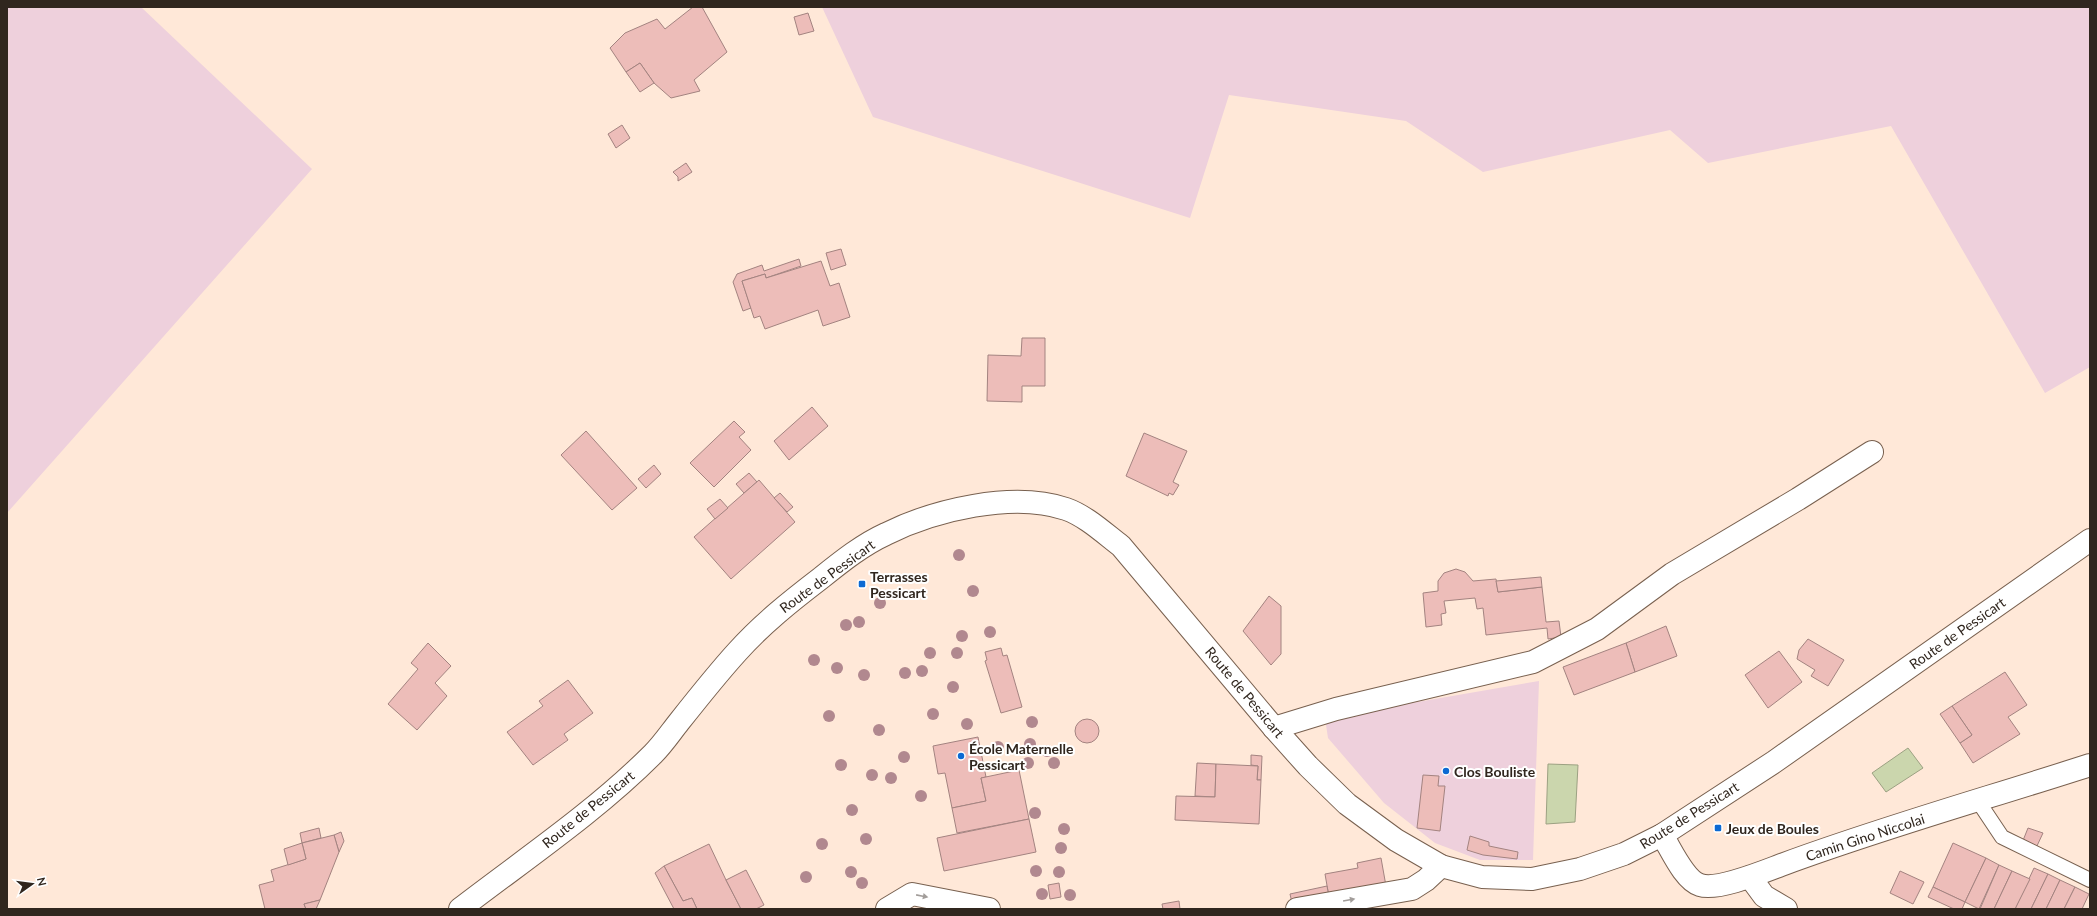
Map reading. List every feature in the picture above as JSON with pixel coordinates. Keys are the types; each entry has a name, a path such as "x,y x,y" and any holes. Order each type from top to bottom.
{"street":[{"path":"1274,728 1336,709 1533,662 1597,629 1672,574 1798,499 1872,452"},
{"name":"Route de Pessicart","path":"460,909 616,789 655,752 737,652 767,620 852,555 885,534 921,519 966,507 1005,502 1038,503 1067,509 1093,524 1121,546 1274,728 1308,766 1348,804 1396,840 1441,866 1482,877 1532,879 1580,869 1610,859 1624,854 1662,835 1774,762 2090,540"},
{"name":"Camin Gino Niccolai","path":"1662,835 1689,879 1700,885 1715,886 1750,877 1818,851 2090,765"},
{"path":"1297,909 1412,889 1426,880 1441,866"},
{"path":"1750,877 1764,896 1786,909"},
{"path":"887,909 912,894 989,909"}],"lane":[{"path":"1978,801 2002,837 2090,880"}],"shaded area":[{"path":"7,7 141,7 312,169 7,513"},
{"path":"822,7 2090,7 2090,367 2045,393 1891,126 1708,163 1670,130 1483,172 1406,121 1229,95 1190,218 873,117"},
{"name":"Clos Bouliste","path":"1539,681 1533,860 1480,860 1435,843 1384,803 1328,738 1325,718"},
{"path":"1908,748 1923,768 1886,792 1872,773"},
{"path":"1548,764 1578,765 1575,822 1546,824"}],"building":[{"path":"693,7 702,7 727,52 694,80 700,91 671,98 654,83 640,63 626,72 610,48 625,33 657,19 665,29"},
{"path":"808,13 814,31 799,35 794,17"},
{"path":"640,63 654,83 640,92 626,72"},
{"path":"622,125 630,138 616,148 608,134"},
{"path":"686,163 692,172 678,181 678,177 673,172"},
{"path":"841,249 846,265 831,270 826,253"},
{"path":"799,259 801,266 766,278 765,274 742,281 751,308 743,311 733,282 737,274 762,265 764,271"},
{"path":"821,261 830,286 839,283 850,317 823,326 818,310 765,329 760,316 754,318 742,281 765,274 766,278"},
{"path":"1022,338 1045,338 1045,386 1022,386 1022,402 987,401 988,355 1021,356"},
{"path":"812,407 828,426 789,460 774,441"},
{"path":"734,421 745,432 739,437 751,450 714,487 690,463"},
{"path":"586,431 637,488 612,510 561,455"},
{"path":"1144,433 1187,451 1173,482 1179,485 1173,495 1169,493 1168,496 1126,476"},
{"path":"654,465 661,474 646,488 638,479"},
{"path":"749,473 757,482 744,493 736,484"},
{"path":"759,480 795,522 731,579 694,537"},
{"path":"780,493 793,507 787,512 774,498"},
{"path":"720,499 728,508 715,519 707,509"},
{"path":"1456,569 1465,572 1473,581 1496,579 1498,592 1542,587 1546,622 1559,621 1561,637 1548,639 1547,628 1486,635 1483,608 1477,609 1475,598 1444,601 1446,613 1441,614 1442,625 1426,627 1423,593 1438,591 1438,581 1444,573"},
{"path":"1541,577 1542,587 1498,592 1496,581"},
{"path":"1269,596 1281,606 1281,654 1271,665 1243,631"},
{"path":"1666,626 1677,656 1635,672 1626,643"},
{"path":"1808,639 1844,660 1828,686 1811,676 1815,670 1797,659 1799,650"},
{"path":"428,643 451,666 435,683 447,696 417,730 388,704 418,669 411,663"},
{"path":"1626,643 1635,672 1574,695 1563,667"},
{"path":"1001,648 1003,656 1007,655 1022,707 1001,713 985,661 987,660 985,652"},
{"path":"1779,651 1802,682 1768,708 1745,675"},
{"path":"2005,672 2027,705 2008,717 2020,734 1973,763 1960,743 1972,735 1952,706"},
{"path":"568,680 593,713 564,734 568,740 533,765 507,732 543,706 539,701"},
{"path":"1952,706 1972,735 1960,743 1940,714"},
{"path":"1087,719 1096,722 1099,731 1096,740 1087,743 1078,740 1075,731 1078,722"},
{"path":"978,737 986,777 981,778 986,801 952,808 945,773 938,774 933,746"},
{"path":"1251,755 1262,756 1261,780 1257,780 1258,766 1251,765"},
{"path":"1197,763 1216,764 1215,797 1195,796"},
{"path":"1216,764 1258,766 1257,780 1261,780 1259,824 1175,820 1176,796 1215,797"},
{"path":"1019,770 1029,819 957,833 952,808 986,801 981,778"},
{"path":"1423,775 1439,776 1438,786 1445,786 1440,831 1417,828"},
{"path":"1029,819 1036,852 944,871 937,838"},
{"path":"319,828 321,838 302,843 300,833"},
{"path":"2028,828 2043,833 2036,848 2022,843"},
{"path":"341,832 344,841 339,852 334,835"},
{"path":"334,835 339,852 320,900 304,904 306,909 265,909 259,885 274,881 271,870 306,859 302,843"},
{"path":"1470,836 1489,842 1489,846 1518,852 1517,859 1483,855 1467,850"},
{"path":"302,843 306,859 288,865 284,849"},
{"path":"1953,843 1986,858 1965,902 1933,887"},
{"path":"709,844 741,909 697,909 692,898 683,901 664,866"},
{"path":"1381,858 1386,886 1329,897 1325,874 1358,868 1357,863"},
{"path":"1986,858 1999,865 1979,909 1965,902"},
{"path":"1999,865 2012,871 1994,909 1980,909"},
{"path":"664,866 683,901 692,898 697,909 674,909 655,873"},
{"path":"2034,868 2048,874 2031,909 2015,909"},
{"path":"746,870 764,905 756,909 741,909 726,880"},
{"path":"1900,871 1924,882 1913,904 1890,893"},
{"path":"2012,871 2030,879 2015,909 1994,909"},
{"path":"2048,874 2060,880 2046,909 2031,909"},
{"path":"2060,880 2075,887 2064,909 2046,909"},
{"path":"1059,883 1061,897 1050,899 1048,885"},
{"path":"1327,886 1329,897 1292,903 1290,894"},
{"path":"1933,887 1965,902 1962,909 1954,909 1928,897"},
{"path":"2075,887 2089,894 2082,909 2064,909"},
{"path":"320,900 316,909 306,909 304,904"},
{"path":"1179,901 1180,909 1163,909 1162,904"}],"place":[{"name":"Terrasses Pessicart","path":"862,584"},
{"name":"École Maternelle Pessicart","path":"961,756"},
{"name":"Clos Bouliste","path":"1446,771"},
{"name":"Jeux de Boules","path":"1718,828"}]}
